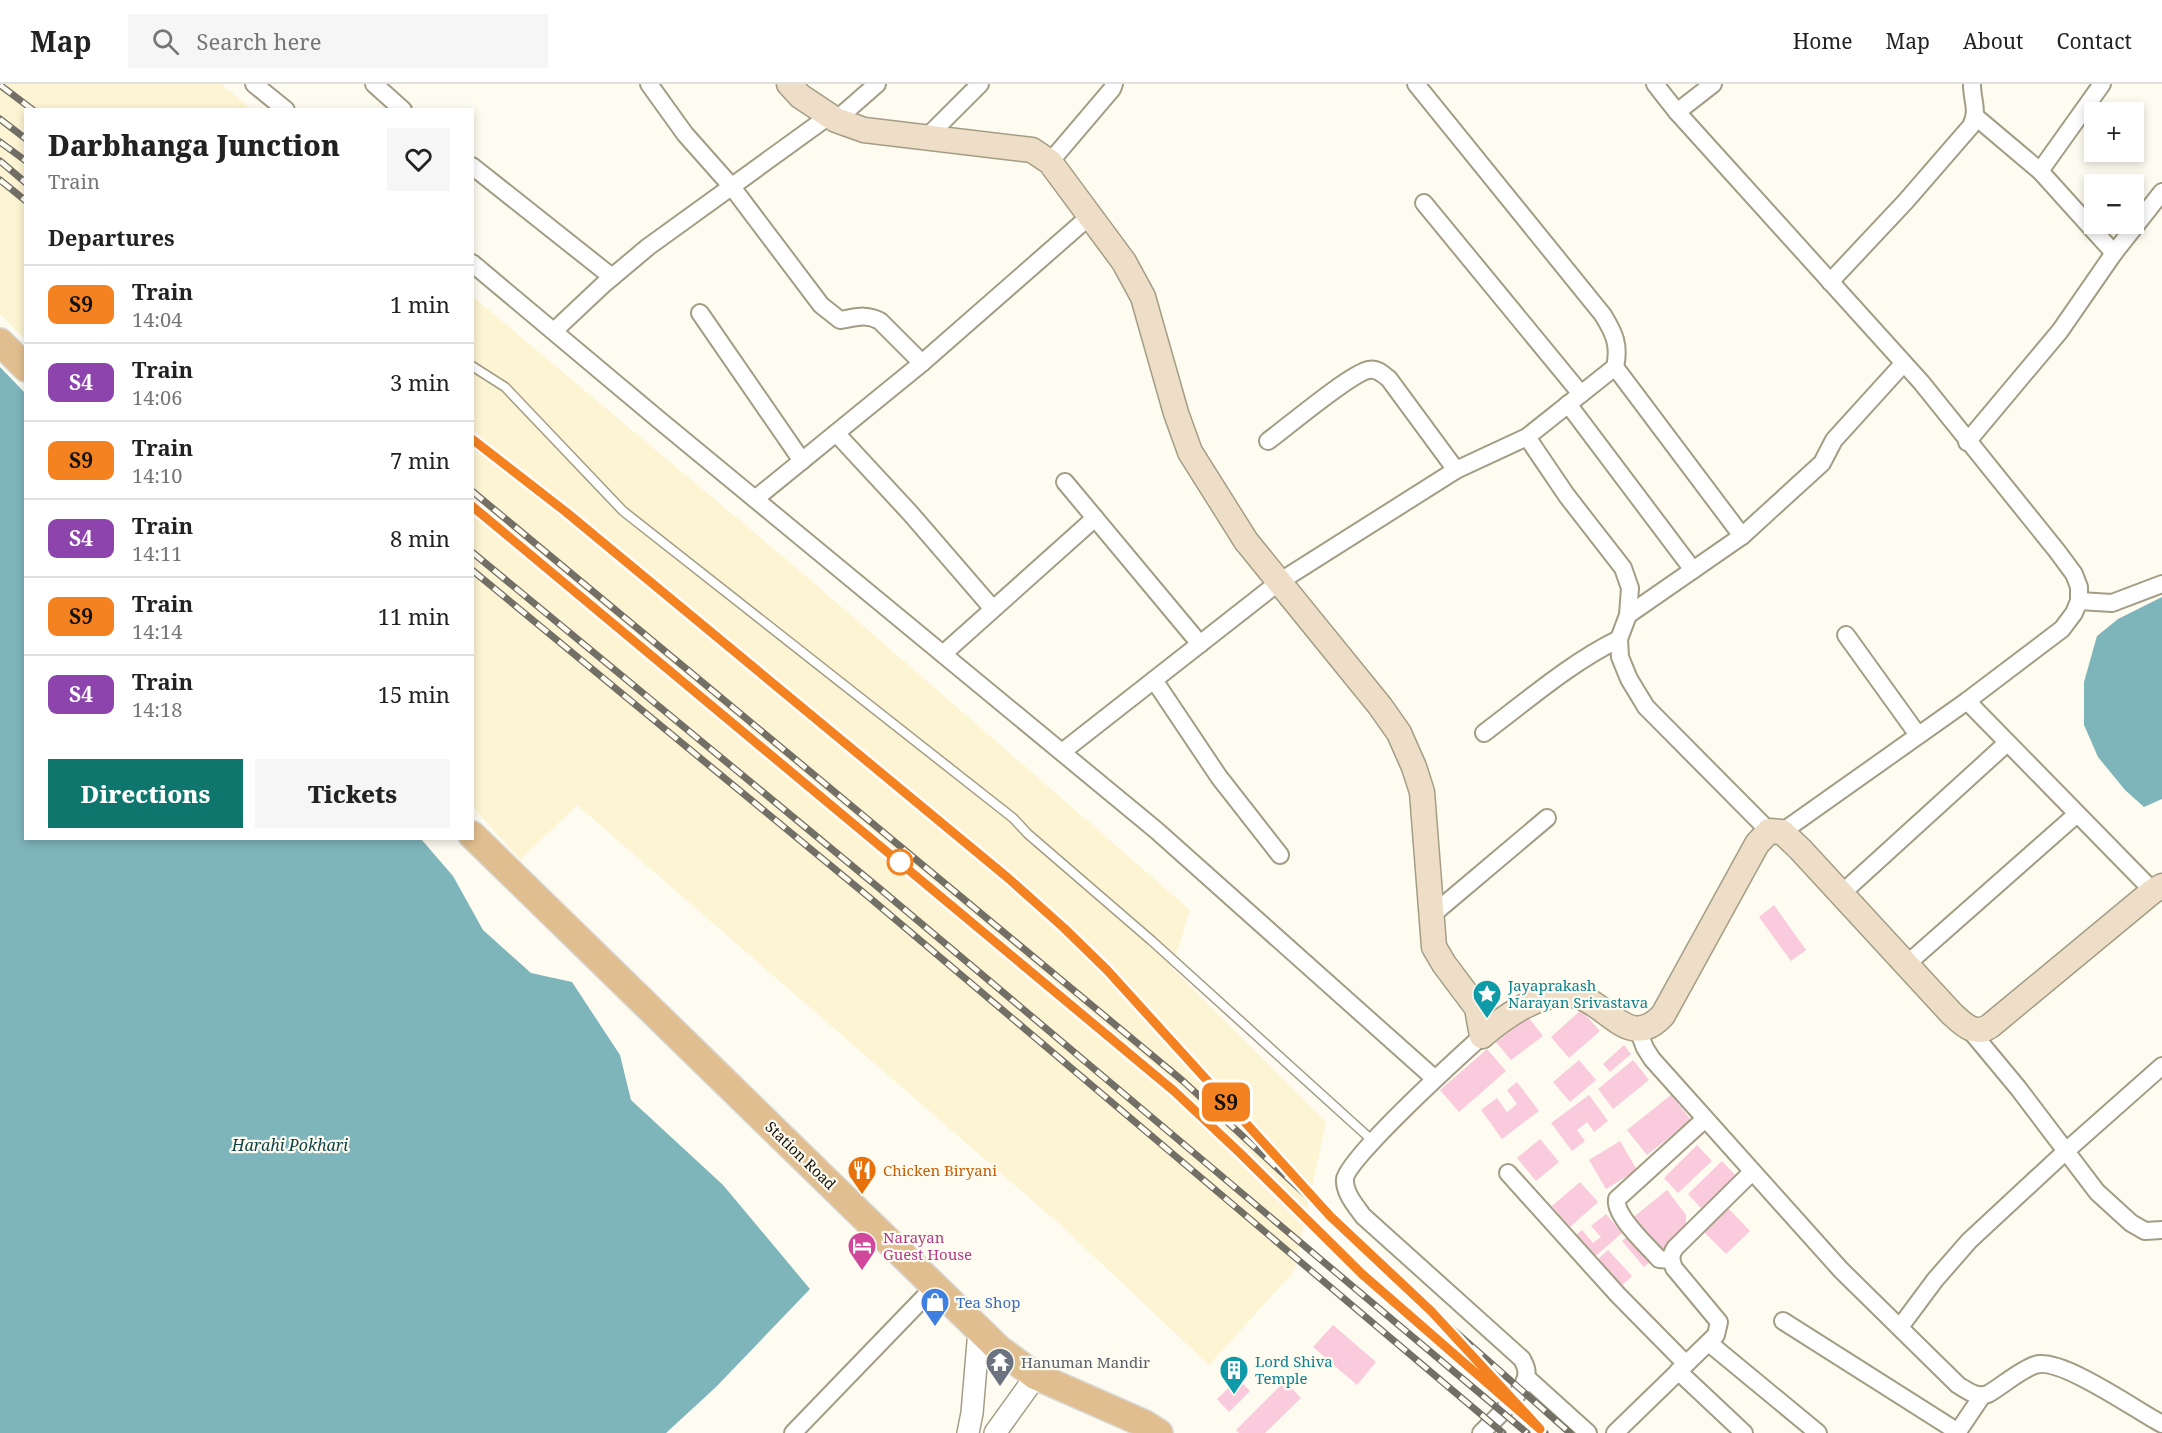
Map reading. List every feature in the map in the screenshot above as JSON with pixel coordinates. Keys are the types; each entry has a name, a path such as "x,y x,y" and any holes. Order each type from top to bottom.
{"main road":[{"path":"789,84 800,96 832,118 864,130 1032,150 1050,162 1091,215 1124,262 1143,297 1176,413 1190,452 1246,541 1380,706 1399,733 1411,758 1422,792 1434,947 1477,1008 1482,1036"},
{"path":"0,342 24,366"},
{"path":"1482,1036 1504,1017 1555,995 1573,995 1593,1004 1626,1026 1638,1030 1656,1024 1757,844 1776,832 1841,894 1951,1013 1969,1029 1984,1030 1990,1026 2158,889"},
{"name":"Station Road","path":"474,838 999,1349 1036,1376 1145,1424 1159,1433"},
{"path":"1477,1008 1504,1017"}],"street":[{"path":"255,84 284,108"},
{"path":"374,84 401,108"},
{"path":"649,84 685,134 732,187 821,305 840,320 871,316 880,321 922,363"},
{"path":"554,331 648,247 877,84"},
{"path":"927,136 980,84"},
{"path":"1050,162 1112,90 1114,84"},
{"path":"1062,752 1279,582 1456,471 1527,437 1615,367 1618,354 1615,335 1603,315 1416,84"},
{"path":"1527,437 1568,496 1623,568 1630,588 1628,615 1619,639 1620,657 1629,679 1646,707 1776,832 1966,701 2062,629 2079,602 2079,587 2074,574 1921,382 1677,112 1655,84"},
{"path":"1677,112 1713,84"},
{"path":"1972,84 1976,117 2040,171 2114,253"},
{"path":"2040,171 2102,84"},
{"path":"1830,282 1961,140 1976,117"},
{"path":"474,168 612,277"},
{"path":"1967,442 2060,331 2114,253 2162,192"},
{"path":"1424,203 1574,399 1693,570"},
{"path":"755,499 922,363 1091,215"},
{"path":"474,265 1156,830 1434,1078"},
{"path":"700,313 802,461"},
{"path":"1628,615 1742,536 1822,463 1834,440 1903,364"},
{"path":"1615,367 1742,536"},
{"path":"1268,441 1352,377 1371,369 1389,379 1456,471"},
{"path":"836,433 911,514 993,609"},
{"path":"1065,482 1200,644"},
{"path":"943,654 1095,518"},
{"path":"2079,602 2112,603 2162,584"},
{"path":"1846,635 1918,735"},
{"path":"1484,733 1596,650 1619,639"},
{"path":"1154,680 1219,777 1280,855"},
{"path":"1966,701 2077,814 2158,889"},
{"path":"1841,894 2007,743"},
{"path":"1906,964 2077,814"},
{"path":"1432,915 1547,818"},
{"path":"1969,1029 2018,1088 2097,1192 2131,1223 2145,1231 2162,1230"},
{"path":"1638,1030 1652,1059 1752,1172 1841,1270 1959,1385 1973,1394 1982,1396 2035,1365 2047,1363 2059,1366 2090,1382 2162,1424"},
{"path":"1481,1433 1520,1389 1526,1377 1526,1368 1522,1359 1363,1216 1348,1194 1345,1180 1349,1167 1434,1078 1482,1036"},
{"path":"1900,1327 1935,1280 1969,1241 2162,1066"},
{"path":"1671,1260 1659,1259 1629,1226 1618,1213 1617,1199 1705,1119"},
{"path":"1615,1433 1716,1335 1719,1322 1674,1268 1671,1260 1675,1248 1752,1172"},
{"path":"1508,1173 1744,1433"},
{"path":"793,1433 934,1287"},
{"path":"1783,1321 1957,1433 1982,1396"},
{"path":"968,1433 972,1413 979,1330"},
{"path":"1709,1343 1818,1433"},
{"path":"994,1433 1036,1376"},
{"path":"1526,1377 1588,1433"}],"lane":[{"path":"474,367 505,387 623,512 1013,818 1028,834 1152,941 1374,1142"}],"shaded area":[{"path":"0,84 221,84 250,108 24,108 24,338 0,314"},
{"path":"474,298 800,571 1190,910 1172,968 1326,1122 1294,1271 1209,1365 1064,1228 577,805 520,860 474,808"}],"water":[{"name":"Harahi Pokhari","path":"0,367 24,392 24,840 422,840 453,876 483,930 531,973 572,982 620,1055 631,1100 723,1185 810,1289 716,1387 666,1433 0,1433"},
{"path":"2162,597 2162,799 2144,807 2125,790 2098,757 2084,725 2084,682 2097,636 2118,619"}],"building":[{"path":"1774,905 1806,950 1791,961 1759,917"},
{"path":"1581,1010 1600,1031 1569,1058 1551,1037"},
{"path":"1528,1017 1543,1036 1511,1060 1496,1042"},
{"path":"1624,1045 1631,1054 1610,1072 1603,1064"},
{"path":"1487,1049 1506,1071 1459,1112 1440,1090"},
{"path":"1579,1060 1596,1080 1570,1102 1553,1082"},
{"path":"1633,1060 1649,1080 1613,1109 1598,1089"},
{"path":"1517,1082 1539,1111 1502,1139 1481,1110 1497,1098 1507,1112 1517,1104 1507,1090"},
{"path":"1589,1095 1608,1121 1594,1132 1587,1122 1577,1130 1585,1141 1572,1151 1551,1123"},
{"path":"1671,1095 1691,1120 1647,1155 1627,1130"},
{"path":"1540,1139 1559,1162 1536,1181 1517,1158"},
{"path":"1620,1141 1637,1170 1606,1189 1589,1160"},
{"path":"1697,1145 1712,1161 1678,1193 1664,1178"},
{"path":"1722,1161 1735,1175 1701,1208 1688,1194"},
{"path":"1580,1182 1598,1202 1570,1227 1552,1206"},
{"path":"1667,1190 1686,1215 1686,1232 1658,1254 1630,1220"},
{"path":"1728,1208 1750,1231 1726,1254 1704,1232"},
{"path":"1606,1214 1622,1233 1592,1259 1573,1237 1582,1230 1593,1243 1601,1237 1591,1226"},
{"path":"1633,1232 1655,1257 1644,1267 1622,1241"},
{"path":"1608,1250 1632,1276 1621,1286 1597,1260"},
{"path":"1333,1325 1376,1362 1357,1385 1313,1347"},
{"name":"Lord Shiva Temple","path":"1238,1379 1250,1391 1229,1412 1217,1399"},
{"path":"1285,1381 1301,1398 1265,1433 1239,1433 1236,1430"}],"railway":[{"path":"0,85 30,108"},
{"path":"0,119 24,137"},
{"path":"0,142 24,160"},
{"path":"0,161 24,181"},
{"path":"0,180 24,199"},
{"path":"474,441 566,512 1008,878 1107,970 1275,1155"},
{"path":"474,493 1183,1081 1432,1311 1570,1433"},
{"path":"474,508 1174,1091 1349,1262 1545,1433"},
{"path":"474,554 879,888 1527,1433"},
{"path":"474,572 870,898 1503,1433"}],"train":[{"name":"S9","path":"474,441 566,512 1008,878 1064,928 1107,970 1330,1216 1431,1311 1540,1429 1336,1250 1240,1153 1174,1091 474,508"}],"place":[{"name":"Jayaprakash Narayan Srivastava","path":"1487,1020"},
{"name":"Chicken Biryani","path":"862,1196"},
{"name":"Narayan Guest House","path":"862,1272"},
{"name":"Tea Shop","path":"935,1328"},
{"name":"Hanuman Mandir","path":"1000,1388"},
{"name":"Lord Shiva Temple","path":"1234,1396"}]}
